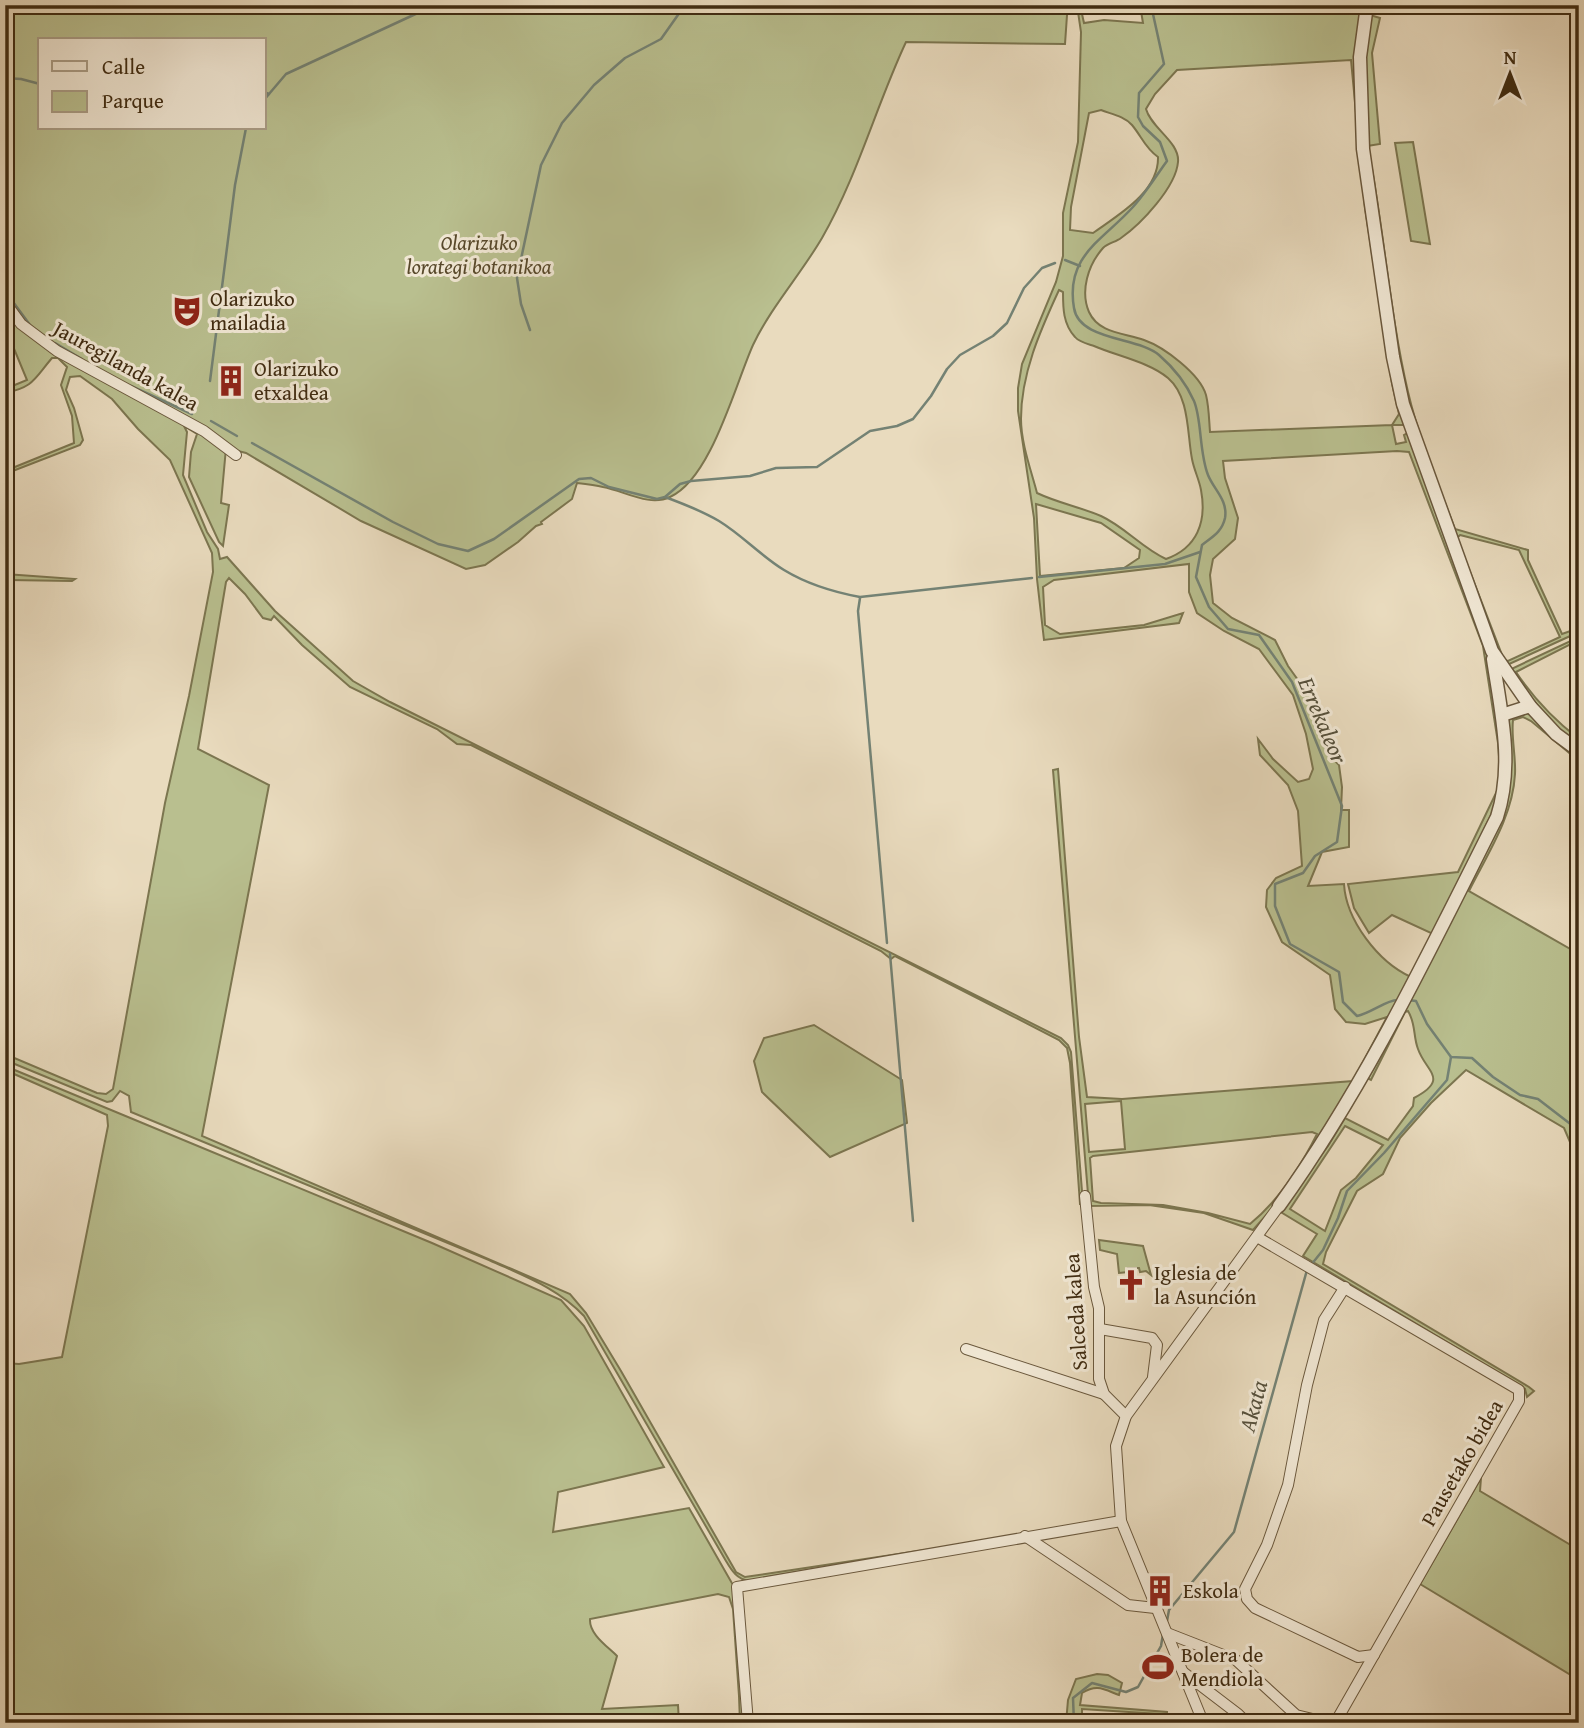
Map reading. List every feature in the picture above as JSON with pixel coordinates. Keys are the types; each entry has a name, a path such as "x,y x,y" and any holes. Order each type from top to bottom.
{"street":[{"path":"1205,1723 1121,1521 1116,1453 1120,1430 1126,1416 1257,1237 1340,1117 1400,1008 1497,817 1505,783 1502,715 1492,651 1398,386 1363,149 1360,57 1367,5"},
{"name":"Jauregilanda kalea","path":"5,302 21,324 57,352 204,431 236,455"},
{"path":"1492,651 1530,706 1556,734 1579,751"},
{"path":"1502,715 1530,706"},
{"name":"Salceda kalea","path":"1085,1196 1100,1329 1099,1379 1104,1394 1126,1416"},
{"name":"Pausetako bidea","path":"1257,1237 1519,1390 1519,1401 1335,1723"},
{"path":"1345,1287 1324,1320 1307,1385 1288,1485 1267,1545 1245,1589 1247,1599 1255,1608 1358,1657 1374,1655"},
{"path":"1100,1329 1152,1338 1157,1345 1153,1381"},
{"path":"966,1349 1104,1394"},
{"path":"748,1723 737,1587 1121,1521"},
{"path":"1025,1536 1128,1605 1155,1608"},
{"path":"1167,1633 1236,1660 1294,1719 1329,1723"},
{"path":"1183,1672 1238,1714 1243,1719 1242,1723"}],"green space":[{"name":"Olarizuko lorategi botanikoa","path":"5,5 1064,5 1067,15 1065,44 906,42 835,214 814,251 760,331 710,452 685,487 670,497 662,500 645,499 577,483 572,499 541,522 542,524 485,565 466,569 361,521 246,453 226,448 221,503 229,505 223,546 189,477 191,452 197,434 184,426 187,432 183,475 207,532 218,549 220,559 227,557 275,611 353,681 1061,1038 1071,1052 1083,1204 1080,1204 1070,1063 1067,1048 1059,1040 895,956 891,959 881,951 471,745 457,744 437,729 350,687 274,616 271,620 263,618 229,578 226,582 198,749 269,785 202,1136 570,1294 586,1313 621,1371 736,1572 745,1577 978,1542 749,1581 741,1578 726,1561 584,1316 563,1298 489,1260 131,1112 129,1096 120,1091 112,1101 107,1102 5,1060 5,1054 97,1093 106,1094 113,1089 165,803 213,572 212,553 170,460 112,399 80,376 70,377 66,390 83,440 80,445 5,474 5,471 74,443 72,416 61,385 67,367 58,358 52,358 28,385 5,393 5,389 27,380 5,327"},
{"path":"1077,5 1080,5 1084,23 1104,20 1143,23 1140,5 1364,5 1357,70 1405,425 1392,425 1396,444 1406,442 1404,435 1408,433 1488,651 1503,764 1495,807 1433,934 1392,915 1369,933 1354,908 1348,884 1458,872 1497,791 1500,770 1498,743 1483,646 1409,452 1223,461 1225,478 1238,518 1235,539 1213,559 1210,575 1213,603 1232,618 1275,640 1288,666 1326,719 1330,756 1339,765 1341,810 1349,810 1349,847 1322,852 1308,886 1344,884 1351,912 1366,938 1387,961 1411,977 1354,1088 1276,1204 1253,1230 1204,1213 1149,1205 1089,1206 1053,770 1058,769 1079,1037 1087,1097 1122,1099 1353,1081 1387,1017 1365,1024 1346,1022 1335,1009 1330,975 1282,942 1266,907 1267,890 1276,878 1302,866 1298,811 1288,785 1260,755 1258,739 1273,759 1298,782 1309,779 1313,769 1306,734 1293,695 1259,649 1197,613 1189,592 1189,564 1054,580 1043,587 1045,625 1060,634 1144,625 1183,613 1179,623 1044,640 1034,518 1018,411 1018,388 1022,364 1056,282 1063,256 1063,213 1078,142 1081,32","holes":["1351,60 1365,208 1399,414 1392,425 1210,432 1206,395 1189,370 1152,344 1099,325 1086,304 1087,278 1098,255 1105,246 1121,238 1138,224 1164,193 1176,172 1178,162 1175,148 1153,122 1146,109 1155,94 1177,70","1101,110 1125,119 1158,157 1157,170 1144,192 1125,210 1093,233 1070,230 1071,207 1089,113","1059,290 1063,292 1066,321 1077,339 1152,368 1175,386 1184,405 1202,502 1201,523 1197,532 1192,541 1177,554 1166,559 1101,516 1037,493 1024,447 1021,419 1028,369","1036,504 1101,523 1140,550 1139,558 1124,568 1040,576","1121,1101 1125,1149 1089,1152 1085,1104","1312,1132 1317,1134 1288,1182 1250,1224 1163,1205 1093,1201 1090,1158"]},
{"path":"1370,15 1380,18 1372,53 1380,144 1367,146 1363,74"},
{"path":"1413,142 1430,244 1411,241 1395,143"},
{"path":"1369,169 1372,169 1397,337 1412,410 1455,529 1528,550 1528,560 1562,634 1579,628 1579,632 1507,665 1498,655 1406,399","holes":["1460,535 1519,550 1560,637 1508,661 1504,660 1457,538"]},
{"path":"5,574 75,579 5,580"},
{"path":"1579,637 1579,640 1516,672 1544,708 1579,739 1579,747 1565,737 1507,671"},
{"path":"1530,711 1579,756 1579,761 1531,721 1523,717 1513,720 1515,774 1510,805 1469,891 1579,954 1579,1163 1564,1128 1466,1070 1431,1103 1400,1138 1383,1174 1357,1191 1326,1252 1323,1264 1529,1387 1534,1391 1527,1397 1525,1389 1303,1256 1317,1234 1279,1211 1328,1146 1345,1118 1388,1140 1413,1106 1414,1098 1431,1086 1432,1075 1418,1049 1408,1011 1405,1012 1371,1080 1367,1078 1497,824 1505,719","holes":["1345,1126 1383,1145 1356,1178 1341,1190 1325,1231 1290,1209"]},
{"path":"814,1025 902,1080 907,1123 830,1157 762,1092 754,1061 764,1038"},
{"path":"5,1066 432,1243 561,1300 584,1326 664,1467 558,1492 553,1532 689,1508 733,1585 744,1723 740,1723 733,1609 729,1597 718,1594 590,1619 595,1635 617,1656 602,1709 678,1705 679,1723 5,1723 5,1363 19,1364 62,1357 108,1126 107,1115 5,1070"},
{"path":"1099,1240 1143,1246 1151,1275 1146,1271 1140,1272 1139,1268 1128,1268 1128,1272 1119,1273 1117,1254 1100,1250"},
{"path":"1481,1478 1480,1491 1579,1550 1579,1680 1420,1584"},
{"path":"1097,1674 1108,1675 1122,1683 1119,1695 1100,1688 1092,1689 1082,1693 1080,1705 1167,1712 1167,1717 1160,1714 1082,1709 1082,1723 1066,1723 1068,1700 1076,1679"}],"waterway":[{"path":"269,94 286,74 435,5"},
{"path":"530,330 521,304 517,278 541,165 562,123 594,85 625,58 661,39 685,5"},
{"name":"Errekaleor","path":"1151,5 1164,64 1139,93 1138,117 1143,126 1160,142 1167,161 1137,203 1089,250 1081,262 1075,275 1074,308 1078,319 1087,327 1150,349 1159,355 1170,365 1191,394 1197,409 1205,466 1223,500 1225,512 1224,523 1219,531 1202,545 1196,577 1209,607 1228,629 1259,635 1292,682 1342,806 1337,842 1315,856 1303,873 1275,884 1275,906 1290,944 1339,972 1343,1002 1357,1016 1398,1000"},
{"path":"5,78 38,83"},
{"path":"266,93 269,94 266,98"},
{"path":"210,381 235,185 246,130"},
{"path":"1065,260 1080,266"},
{"path":"252,443 393,522 438,544 468,551 494,539 579,479 591,478 609,487 657,499 665,497 680,484 691,481 750,476 776,468 817,467 870,431 897,426 913,419 947,369 960,355 993,336 1007,323 1024,288 1042,268 1055,263"},
{"path":"5,291 30,325"},
{"path":"55,343 82,359"},
{"path":"131,386 192,414"},
{"path":"211,421 237,436"},
{"path":"665,497 719,521 793,575 820,587 850,595 860,597 1032,578"},
{"path":"1039,577 1165,564 1200,552"},
{"path":"860,598 858,611 887,943"},
{"path":"890,954 913,1221"},
{"name":"Errekaleor","path":"1408,1000 1416,1001 1427,1024 1451,1057 1472,1058 1493,1077 1520,1095 1538,1099 1573,1126 1579,1138"},
{"name":"Akata","path":"1311,1265 1323,1250 1347,1191 1447,1080 1451,1057"},
{"name":"Akata","path":"1167,1621 1169,1610 1234,1532 1307,1270"},
{"name":"Akata","path":"1074,1723 1073,1698 1092,1683 1126,1692 1138,1687 1161,1646 1163,1634"}],"place":[{"name":"Olarizuko mailadia","path":"187,311"},
{"name":"Olarizuko etxaldea","path":"231,381"},
{"name":"Iglesia de la Asunción","path":"1131,1285"},
{"name":"Eskola","path":"1160,1591"},
{"name":"Bolera de Mendiola","path":"1158,1667"}]}
